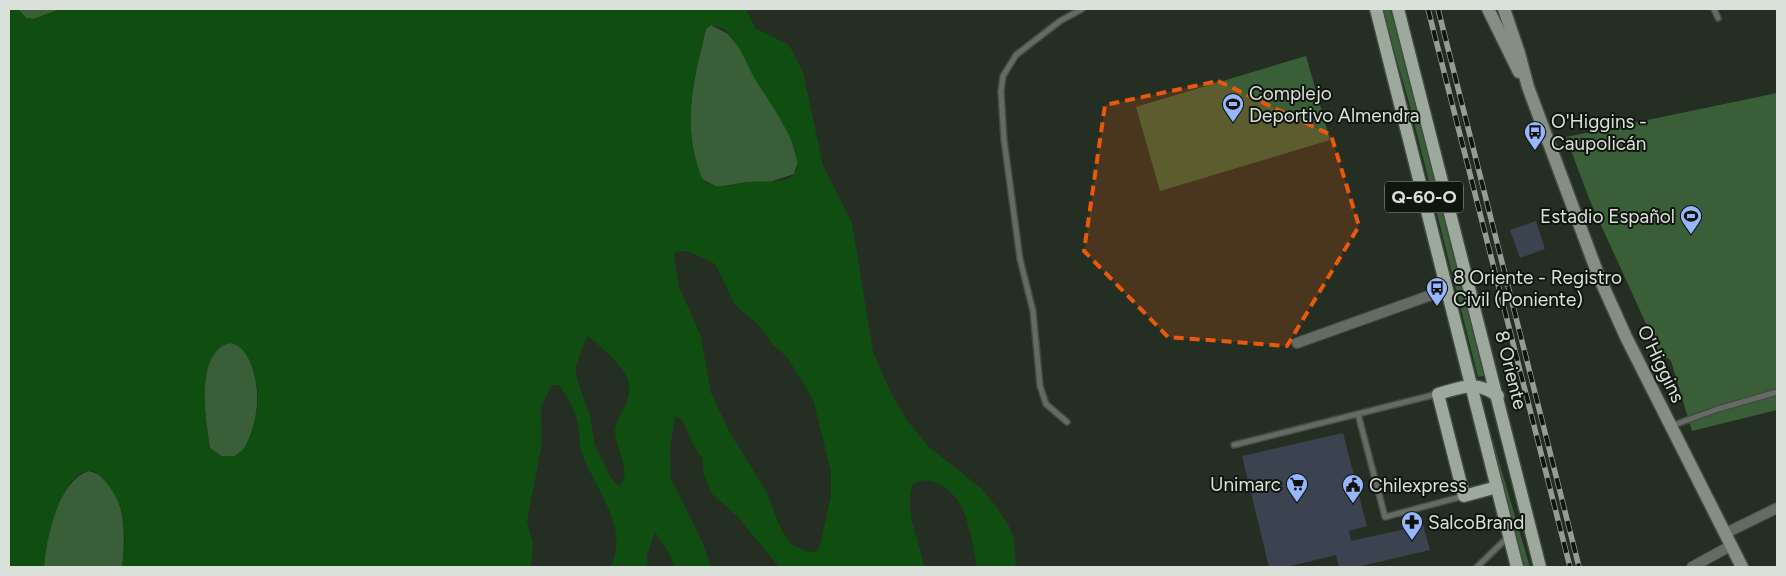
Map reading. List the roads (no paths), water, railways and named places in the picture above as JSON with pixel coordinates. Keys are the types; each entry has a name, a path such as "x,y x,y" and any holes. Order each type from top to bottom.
{"main road":[{"name":"Q-60-O","path":"1376,9 1517,567"},
{"name":"8 Oriente","path":"1398,9 1540,567"},
{"name":"O'Higgins","path":"1488,9 1528,87"},
{"name":"O'Higgins","path":"1504,9 1528,87 1599,277 1626,337 1742,567"},
{"path":"1497,487 1464,496 1438,394 1471,385 1481,386 1498,396"}],"street":[{"path":"1297,343 1448,289"},
{"path":"1726,533 1777,508"},
{"path":"1692,567 1732,546"}],"lane":[{"path":"1067,422 1046,404 1040,386 1033,311 1020,259 1004,140 1001,92 1003,76 1016,55 1060,21 1082,9"},
{"path":"1714,9 1718,18"},
{"path":"1671,426 1718,409 1777,392"},
{"path":"1234,445 1438,394"},
{"path":"1358,414 1385,517 1464,496"},
{"path":"1477,567 1509,535"}],"railway":[{"path":"1428,9 1570,567"},
{"path":"1438,9 1579,567"}],"place":[{"name":"Complejo Deportivo Almendra","path":"1233,123"},
{"name":"O'Higgins - Caupolicán","path":"1535,151"},
{"name":"Estadio Español","path":"1691,235"},
{"name":"8 Oriente - Registro Civil (Poniente)","path":"1437,307"},
{"name":"Unimarc","path":"1297,503"},
{"name":"Chilexpress","path":"1353,504"},
{"name":"SalcoBrand","path":"1412,541"}]}
